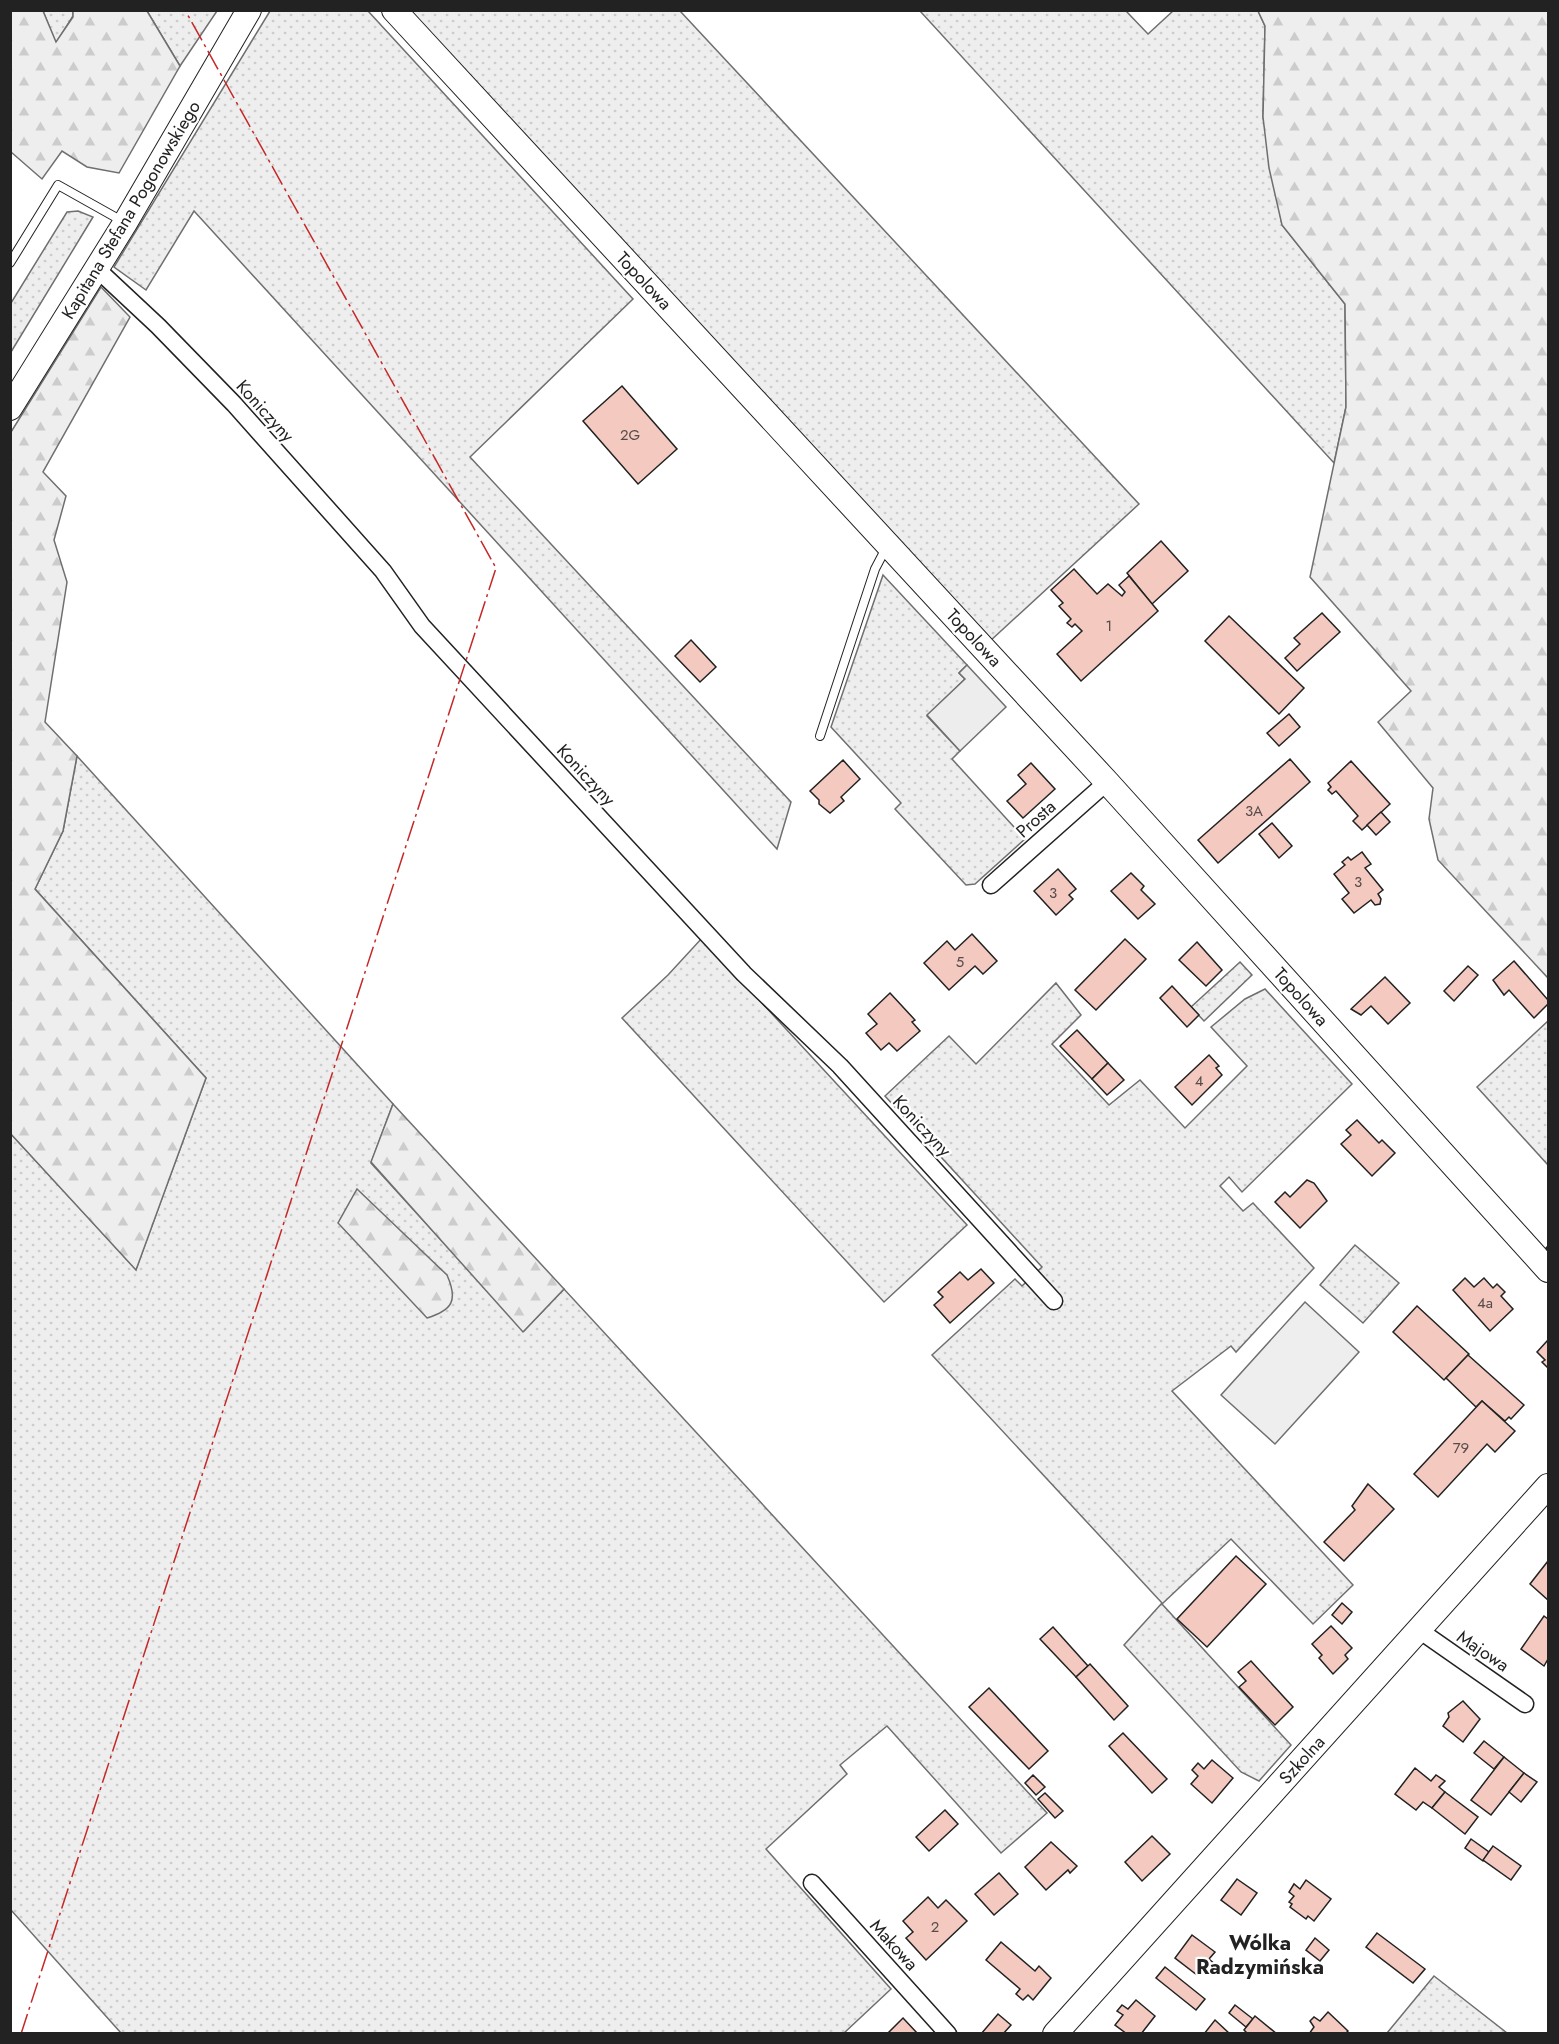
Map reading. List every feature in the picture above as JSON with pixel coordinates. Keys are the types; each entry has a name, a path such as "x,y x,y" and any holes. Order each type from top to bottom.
{"street":[{"name":"Kapitana Stefana Pogonowskiego","path":"10,408 125,223 249,10"},
{"name":"Topolowa","path":"394,10 1107,782 1548,1270"},
{"name":"Koniczyny","path":"97,269 158,326 234,404 383,571 430,635 744,974 840,1066 1054,1301"},
{"name":"Prosta","path":"991,885 1107,782"},
{"name":"Szkolna","path":"1055,2034 1548,1486"},
{"name":"Majowa","path":"1419,1630 1525,1704"},
{"name":"Makowa","path":"812,1883 948,2034"}],"lane":[{"path":"10,263 58,185 125,223"},
{"path":"820,736 875,569 887,545"}],"green space":[{"path":"11,10 43,11 56,42 73,17 73,11 147,11 180,66 119,173 87,167 62,151 42,179 11,152"},
{"path":"43,11 73,11 73,16 56,43"},
{"path":"147,11 217,11 180,66"},
{"path":"270,11 368,11 633,299 470,457 791,802 777,849 194,211 146,290 114,267"},
{"path":"408,11 680,11 1139,504 989,642"},
{"path":"920,11 1126,11 1148,34 1173,11 1258,11 1265,26 1263,117 1282,225 1345,304 1346,407 1334,463"},
{"path":"1258,11 1548,11 1548,978 1438,860 1429,819 1433,788 1378,722 1411,691 1310,577 1346,407 1345,304 1282,225 1269,168 1263,117 1265,26"},
{"path":"78,211 93,217 11,352 11,303 67,212"},
{"path":"101,287 130,317 43,472 66,496 54,540 67,582 45,722 77,756 63,831 35,889 206,1078 136,1270 10,1133 11,432"},
{"path":"883,575 967,665 959,673 965,679 927,716 960,751 952,759 1025,839 975,884 966,885 895,809 901,803 831,727"},
{"path":"77,756 393,1104 371,1163 524,1331 564,1289 1047,1813 1001,1853 887,1726 840,1765 847,1774 766,1849 891,1989 844,2033 121,2033 11,1910 10,1133 136,1269 206,1078 35,889 63,831"},
{"path":"702,938 967,1225 884,1302 622,1018 668,975"},
{"path":"1240,962 1252,975 1204,1021 1191,1007"},
{"path":"1056,983 1081,1015 1052,1044 1109,1105 1140,1080 1185,1128 1247,1066 1211,1027 1245,999 1265,989 1352,1084 1242,1192 1229,1177 1220,1186 1243,1211 1253,1203 1314,1268 1236,1352 1231,1346 1172,1391 1353,1585 1313,1624 1231,1539 1162,1604 1291,1745 1259,1781 1241,1772 1124,1645 1162,1603 932,1355 1015,1279 1022,1286 1042,1267 885,1096 949,1036 976,1064"},
{"path":"1548,1021 1548,1165 1477,1087"},
{"path":"393,1104 564,1289 523,1332 371,1162"},
{"path":"357,1189 447,1275 452,1297 451,1303 443,1311 427,1318 338,1223"},
{"path":"1355,1245 1399,1283 1363,1323 1320,1285"},
{"path":"1305,1302 1359,1352 1275,1444 1221,1395"},
{"path":"1434,1976 1507,2033 1387,2033"}],"shaded area":[{"path":"967,665 1006,707 960,751 927,715 965,679 959,673"}],"building":[{"path":"622,386 677,449 638,484 583,421"},
{"path":"1161,541 1188,571 1152,604 1127,573"},
{"path":"1074,569 1097,594 1108,584 1122,596 1125,592 1119,585 1129,576 1158,611 1081,681 1057,654 1082,631 1075,624 1072,627 1067,623 1071,619 1059,606 1063,603 1051,590"},
{"path":"1322,613 1340,632 1297,671 1285,658 1300,644 1294,638"},
{"path":"1229,616 1304,688 1279,714 1205,641"},
{"path":"691,640 716,667 700,682 675,656"},
{"path":"1289,714 1300,727 1279,746 1267,733"},
{"path":"1290,759 1310,782 1218,863 1198,840"},
{"path":"843,760 860,779 841,797 844,801 830,813 819,804 819,800 810,791"},
{"path":"1351,761 1390,804 1362,830 1353,821 1358,816 1336,791 1332,794 1328,790 1331,787 1328,783"},
{"path":"1031,763 1055,789 1023,818 1007,801 1026,784 1018,775"},
{"path":"1381,812 1390,822 1376,835 1367,825"},
{"path":"1272,823 1292,846 1279,858 1259,834"},
{"path":"1362,852 1371,864 1365,868 1383,890 1378,894 1381,899 1380,904 1375,905 1371,900 1354,913 1342,899 1349,893 1334,874 1345,865 1342,862 1348,857 1351,860"},
{"path":"1058,869 1076,889 1069,895 1073,899 1056,915 1034,891"},
{"path":"1131,873 1144,886 1141,890 1155,904 1138,919 1111,891"},
{"path":"972,934 997,961 983,974 975,966 949,990 924,963 947,941 955,950"},
{"path":"1125,939 1146,959 1096,1010 1075,990"},
{"path":"1197,942 1222,970 1206,986 1179,960"},
{"path":"1514,961 1548,1000 1548,1004 1534,1018 1509,990 1504,995 1493,980"},
{"path":"1468,966 1478,975 1454,1001 1444,991"},
{"path":"1385,977 1410,1003 1388,1024 1371,1006 1361,1015 1351,1009"},
{"path":"1172,986 1199,1015 1187,1027 1160,998"},
{"path":"890,993 915,1020 912,1022 920,1031 897,1051 889,1043 881,1050 866,1033 877,1024 868,1014"},
{"path":"1077,1030 1108,1063 1092,1079 1060,1046"},
{"path":"1209,1055 1219,1066 1216,1068 1222,1075 1192,1105 1175,1087"},
{"path":"1108,1063 1124,1080 1107,1095 1092,1079"},
{"path":"1357,1120 1379,1143 1382,1140 1395,1153 1372,1176 1341,1144 1351,1135 1346,1130"},
{"path":"1307,1180 1314,1183 1327,1201 1300,1228 1275,1202 1285,1192 1290,1197"},
{"path":"981,1269 994,1283 950,1323 934,1305 943,1297 938,1292 960,1272 968,1280"},
{"path":"1465,1278 1474,1287 1484,1278 1493,1288 1497,1284 1505,1292 1501,1296 1513,1309 1490,1331 1453,1290"},
{"path":"1417,1306 1469,1354 1444,1380 1393,1332"},
{"path":"1548,1340 1548,1368 1542,1362 1545,1360 1537,1352"},
{"path":"1468,1355 1524,1405 1511,1419 1509,1417 1505,1421 1482,1401 1476,1407 1446,1378"},
{"path":"1482,1401 1515,1431 1495,1452 1487,1444 1438,1497 1414,1474"},
{"path":"1368,1484 1394,1509 1344,1561 1324,1542 1355,1510 1352,1506"},
{"path":"1236,1556 1266,1584 1207,1647 1177,1619"},
{"path":"1548,1561 1548,1600 1530,1584"},
{"path":"1342,1603 1352,1612 1342,1624 1332,1615"},
{"path":"1544,1616 1548,1619 1548,1659 1544,1666 1521,1649"},
{"path":"1331,1626 1352,1648 1345,1655 1348,1659 1333,1674 1319,1658 1322,1655 1312,1644"},
{"path":"1053,1627 1088,1666 1076,1677 1040,1639"},
{"path":"1251,1661 1293,1707 1275,1725 1239,1687 1246,1681 1238,1672"},
{"path":"1090,1664 1128,1706 1114,1720 1076,1677"},
{"path":"989,1688 1048,1751 1029,1769 969,1707"},
{"path":"1463,1701 1480,1719 1463,1742 1443,1726 1449,1717 1448,1713"},
{"path":"1123,1733 1167,1779 1152,1793 1109,1746"},
{"path":"1484,1741 1504,1757 1494,1769 1474,1753"},
{"path":"1504,1757 1524,1773 1491,1815 1471,1800"},
{"path":"1212,1760 1233,1778 1212,1803 1191,1784 1198,1776 1192,1770 1198,1763 1204,1769"},
{"path":"1415,1768 1431,1781 1436,1775 1445,1781 1439,1787 1445,1792 1432,1808 1423,1802 1416,1810 1395,1794"},
{"path":"1524,1773 1537,1782 1521,1802 1509,1792"},
{"path":"1033,1775 1045,1787 1036,1795 1025,1783"},
{"path":"1445,1792 1478,1817 1465,1834 1432,1808"},
{"path":"1045,1793 1063,1811 1055,1818 1038,1799"},
{"path":"945,1810 958,1824 929,1851 916,1837"},
{"path":"1152,1836 1170,1854 1142,1881 1125,1862"},
{"path":"1471,1839 1489,1852 1483,1861 1465,1848"},
{"path":"1051,1842 1077,1866 1070,1873 1068,1870 1046,1890 1025,1867"},
{"path":"1493,1846 1521,1866 1511,1880 1483,1860"},
{"path":"999,1873 1018,1894 994,1915 975,1894"},
{"path":"1237,1879 1257,1893 1241,1915 1221,1900"},
{"path":"1306,1880 1331,1899 1314,1921 1308,1916 1306,1919 1290,1907 1292,1904 1289,1902 1294,1896 1289,1892 1294,1884 1300,1889"},
{"path":"928,1897 938,1908 946,1900 967,1921 926,1960 906,1938 913,1932 903,1921"},
{"path":"1377,1933 1425,1969 1413,1983 1366,1947"},
{"path":"1192,1935 1215,1952 1209,1959 1216,1965 1208,1975 1201,1970 1197,1975 1175,1958"},
{"path":"1315,1938 1329,1950 1320,1961 1306,1950"},
{"path":"1001,1942 1035,1971 1039,1966 1051,1978 1033,2000 1028,1995 1023,2000 1016,1994 1020,1989 986,1960"},
{"path":"1165,1967 1205,1999 1196,2010 1156,1978"},
{"path":"1136,2000 1155,2016 1141,2034 1127,2034 1115,2025 1123,2015 1117,2011 1122,2005 1128,2009"},
{"path":"1235,2005 1253,2019 1246,2027 1229,2013"},
{"path":"1328,2012 1348,2031 1345,2034 1309,2034 1314,2027 1310,2021 1314,2017 1320,2021"},
{"path":"998,2014 1011,2025 1003,2034 981,2034"},
{"path":"1255,2016 1277,2034 1248,2034 1244,2030"},
{"path":"903,2018 918,2034 887,2034"},
{"path":"1215,2020 1230,2034 1204,2034"}],"fence":[{"path":"1548,1246 1546,1248 1548,1251"}],"power":[{"path":"21,2034 496,568 185,10"}],"district":[{"name":"Wólka Radzymińska","path":"1260,1955"}]}
